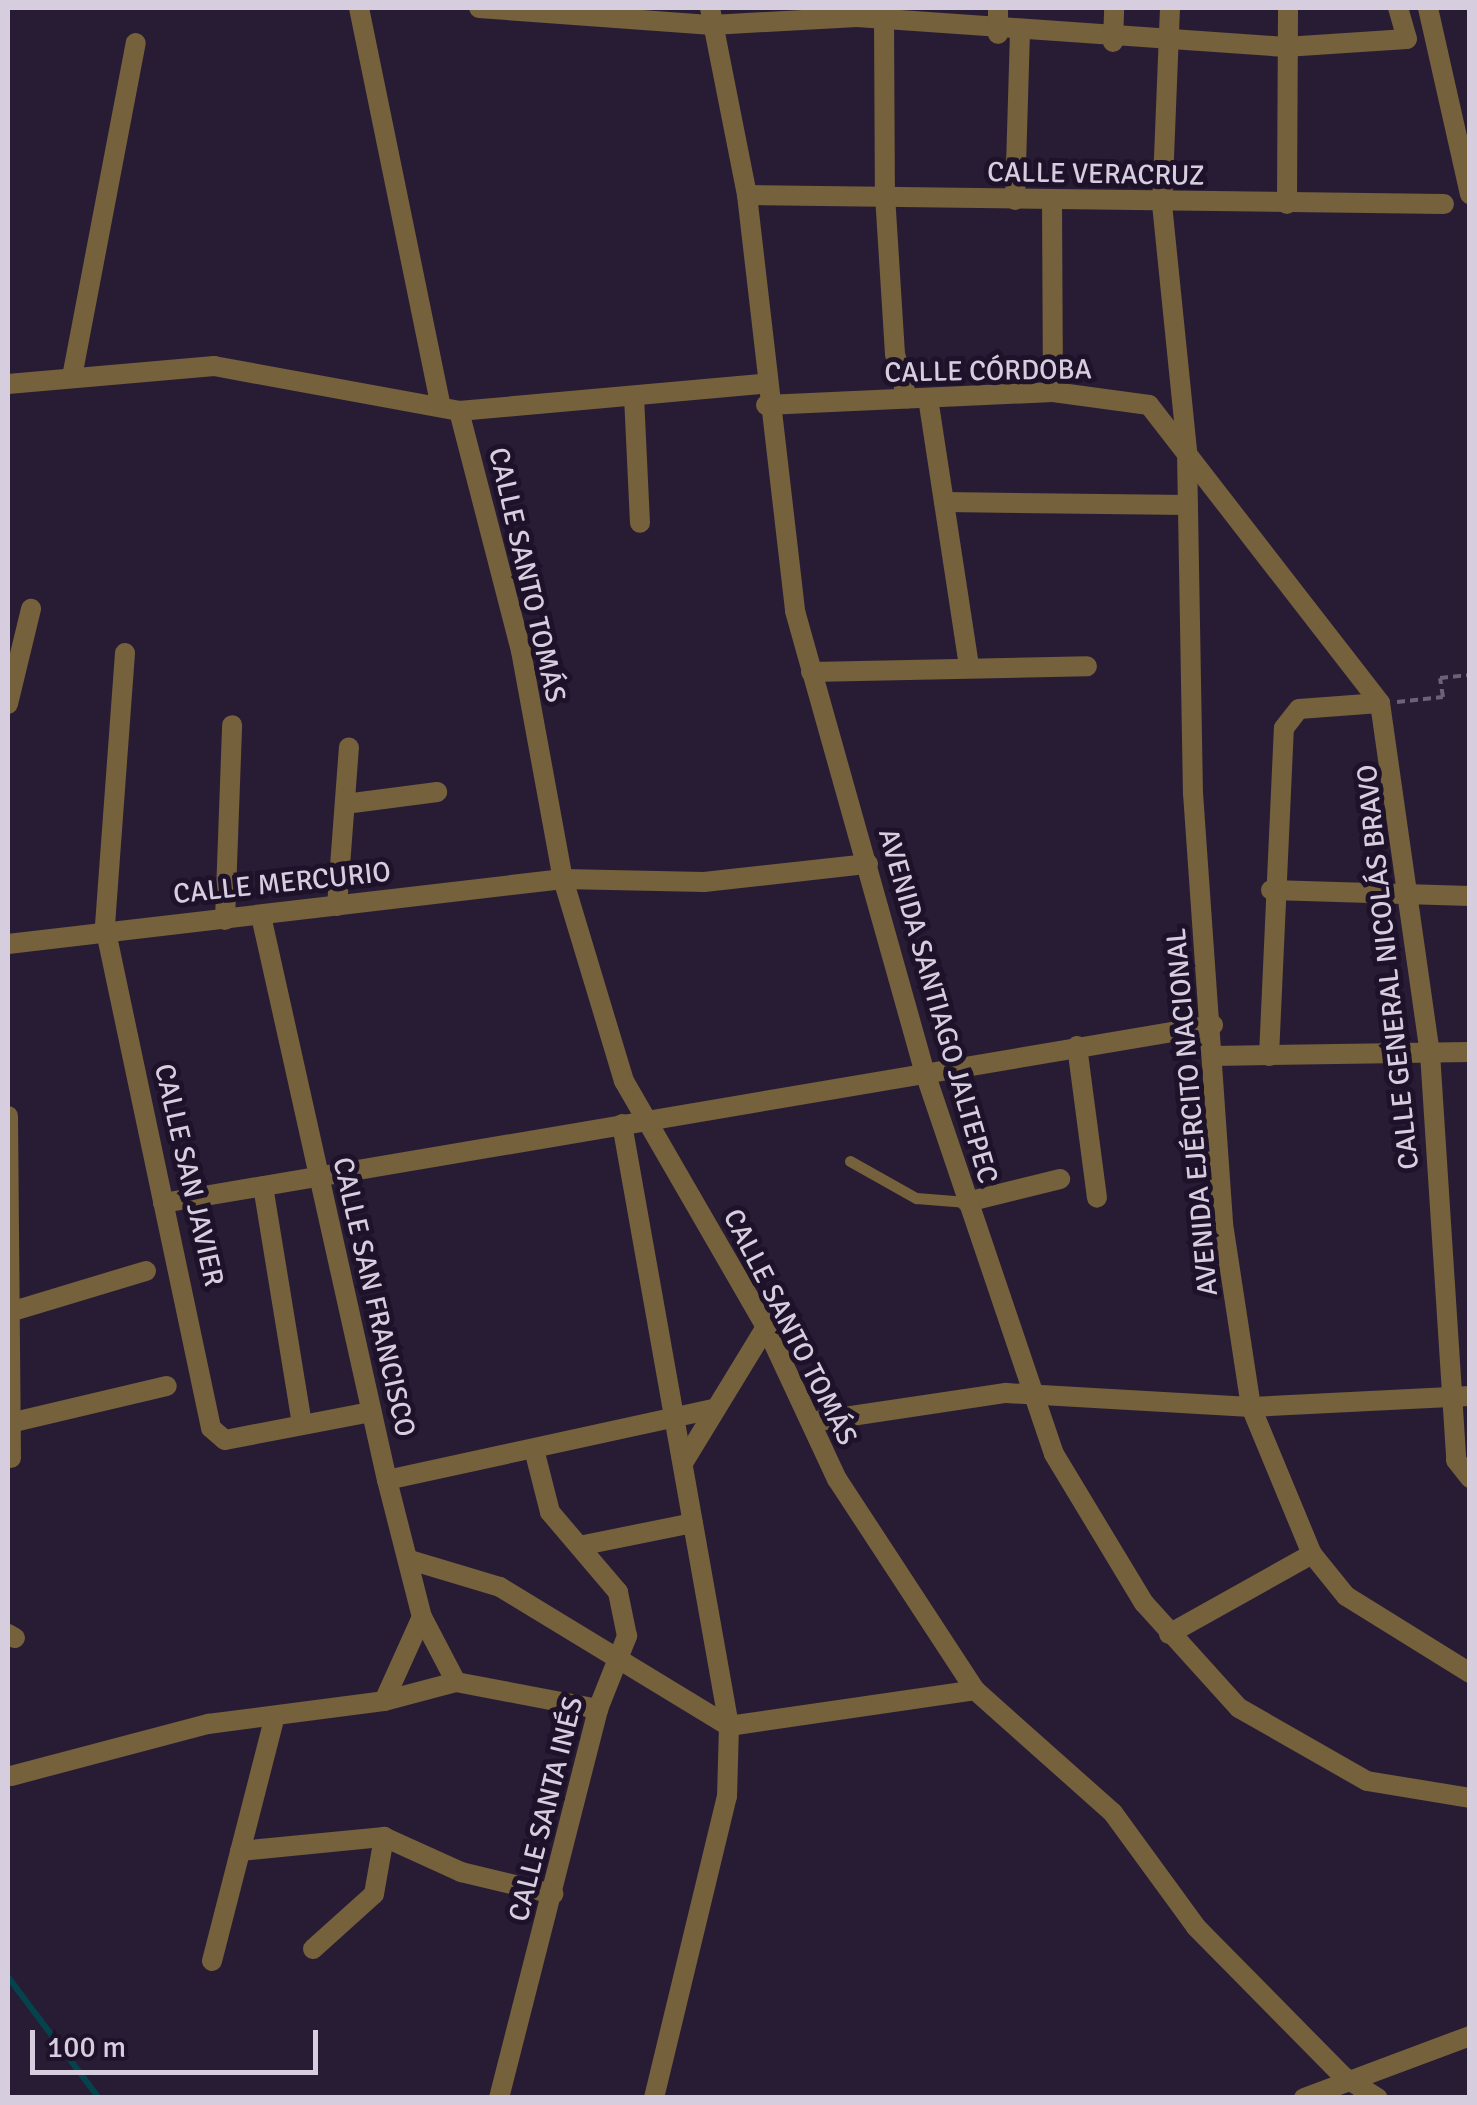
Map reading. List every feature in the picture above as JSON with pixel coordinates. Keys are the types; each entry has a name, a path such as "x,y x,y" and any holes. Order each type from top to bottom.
{"street":[{"name":"CALLE SANTO TOMÁS","path":"359,8 450,409 521,650 562,879 624,1081 766,1327 878,1546 975,1690 1113,1813 1196,1927 1344,2077 1378,2098"},
{"path":"479,8 711,16 856,12 998,34 1285,47 1406,39 1398,8"},
{"path":"998,8 998,34"},
{"path":"1113,42 1114,8"},
{"name":"AVENIDA EJÉRCITO NACIONAL","path":"1170,8 1162,204 1186,452 1193,793 1213,1024 1223,1224 1251,1407 1312,1554 1392,1633 1470,1673"},
{"path":"1287,204 1288,8"},
{"path":"1428,8 1470,194"},
{"name":"AVENIDA SANTIAGO JALTEPEC","path":"711,16 747,194 765,395 812,672 924,1070 1030,1394 1084,1512 1170,1634 1240,1708 1366,1781 1470,1798"},
{"path":"884,19 885,195 894,354 918,398 944,502 970,666"},
{"path":"1015,200 1020,35"},
{"path":"72,377 136,42"},
{"name":"CALLE VERACRUZ","path":"747,194 1162,204 1444,204"},
{"path":"1052,202 1053,392"},
{"name":"CALLE CÓRDOBA","path":"8,384 214,366 450,409 634,396 918,398 1053,392 1149,405 1186,452"},
{"path":"634,396 640,523"},
{"name":"CALLE GENERAL NICOLÁS BRAVO","path":"1186,452 1380,704 1412,896 1430,1053 1461,1396 1456,1460 1470,1478"},
{"path":"944,502 1188,505"},
{"path":"8,704 32,610"},
{"name":"CALLE SAN JAVIER","path":"126,654 105,927 216,1437 302,1424"},
{"path":"812,672 1087,666"},
{"path":"1269,1056 1270,890 1288,716 1380,704"},
{"path":"225,920 232,725"},
{"path":"337,906 349,746"},
{"path":"345,804 438,792"},
{"name":"CALLE MERCURIO","path":"8,944 105,927 225,920 562,879 704,882 868,864"},
{"path":"1270,890 1470,896"},
{"name":"CALLE SAN FRANCISCO","path":"261,916 387,1480 422,1617 456,1682"},
{"path":"164,1203 924,1070 1213,1024"},
{"path":"1077,1046 1096,1198"},
{"path":"1214,1056 1470,1052"},
{"path":"8,1116 11,1458"},
{"path":"622,1124 729,1726 727,1796 654,2098"},
{"path":"967,1202 1060,1179"},
{"path":"263,1186 302,1424 371,1412"},
{"path":"10,1312 146,1270"},
{"path":"683,1463 766,1327"},
{"path":"10,1422 167,1386"},
{"path":"812,1422 1030,1394 1251,1407 1461,1396"},
{"path":"387,1480 716,1408"},
{"name":"CALLE SANTA INÉS","path":"499,2098 598,1709 628,1636 618,1592 584,1545 550,1512 534,1449"},
{"path":"584,1545 693,1523"},
{"path":"1170,1634 1312,1554"},
{"path":"410,1560 500,1587 615,1662 729,1726 975,1690"},
{"path":"384,1701 422,1617"},
{"path":"11,1776 208,1724 274,1719 384,1701 456,1682 598,1709"},
{"path":"212,1961 274,1719"},
{"path":"240,1851 384,1837 461,1872 553,1894"},
{"path":"313,1950 374,1894 384,1837"},
{"path":"1304,2098 1344,2077 1470,2036"}],"lane":[{"path":"850,1162 916,1198 967,1202"}],"path":[{"path":"1380,704 1443,698 1440,678 1470,675"}],"waterway":[{"path":"8,1977 99,2098"}]}
